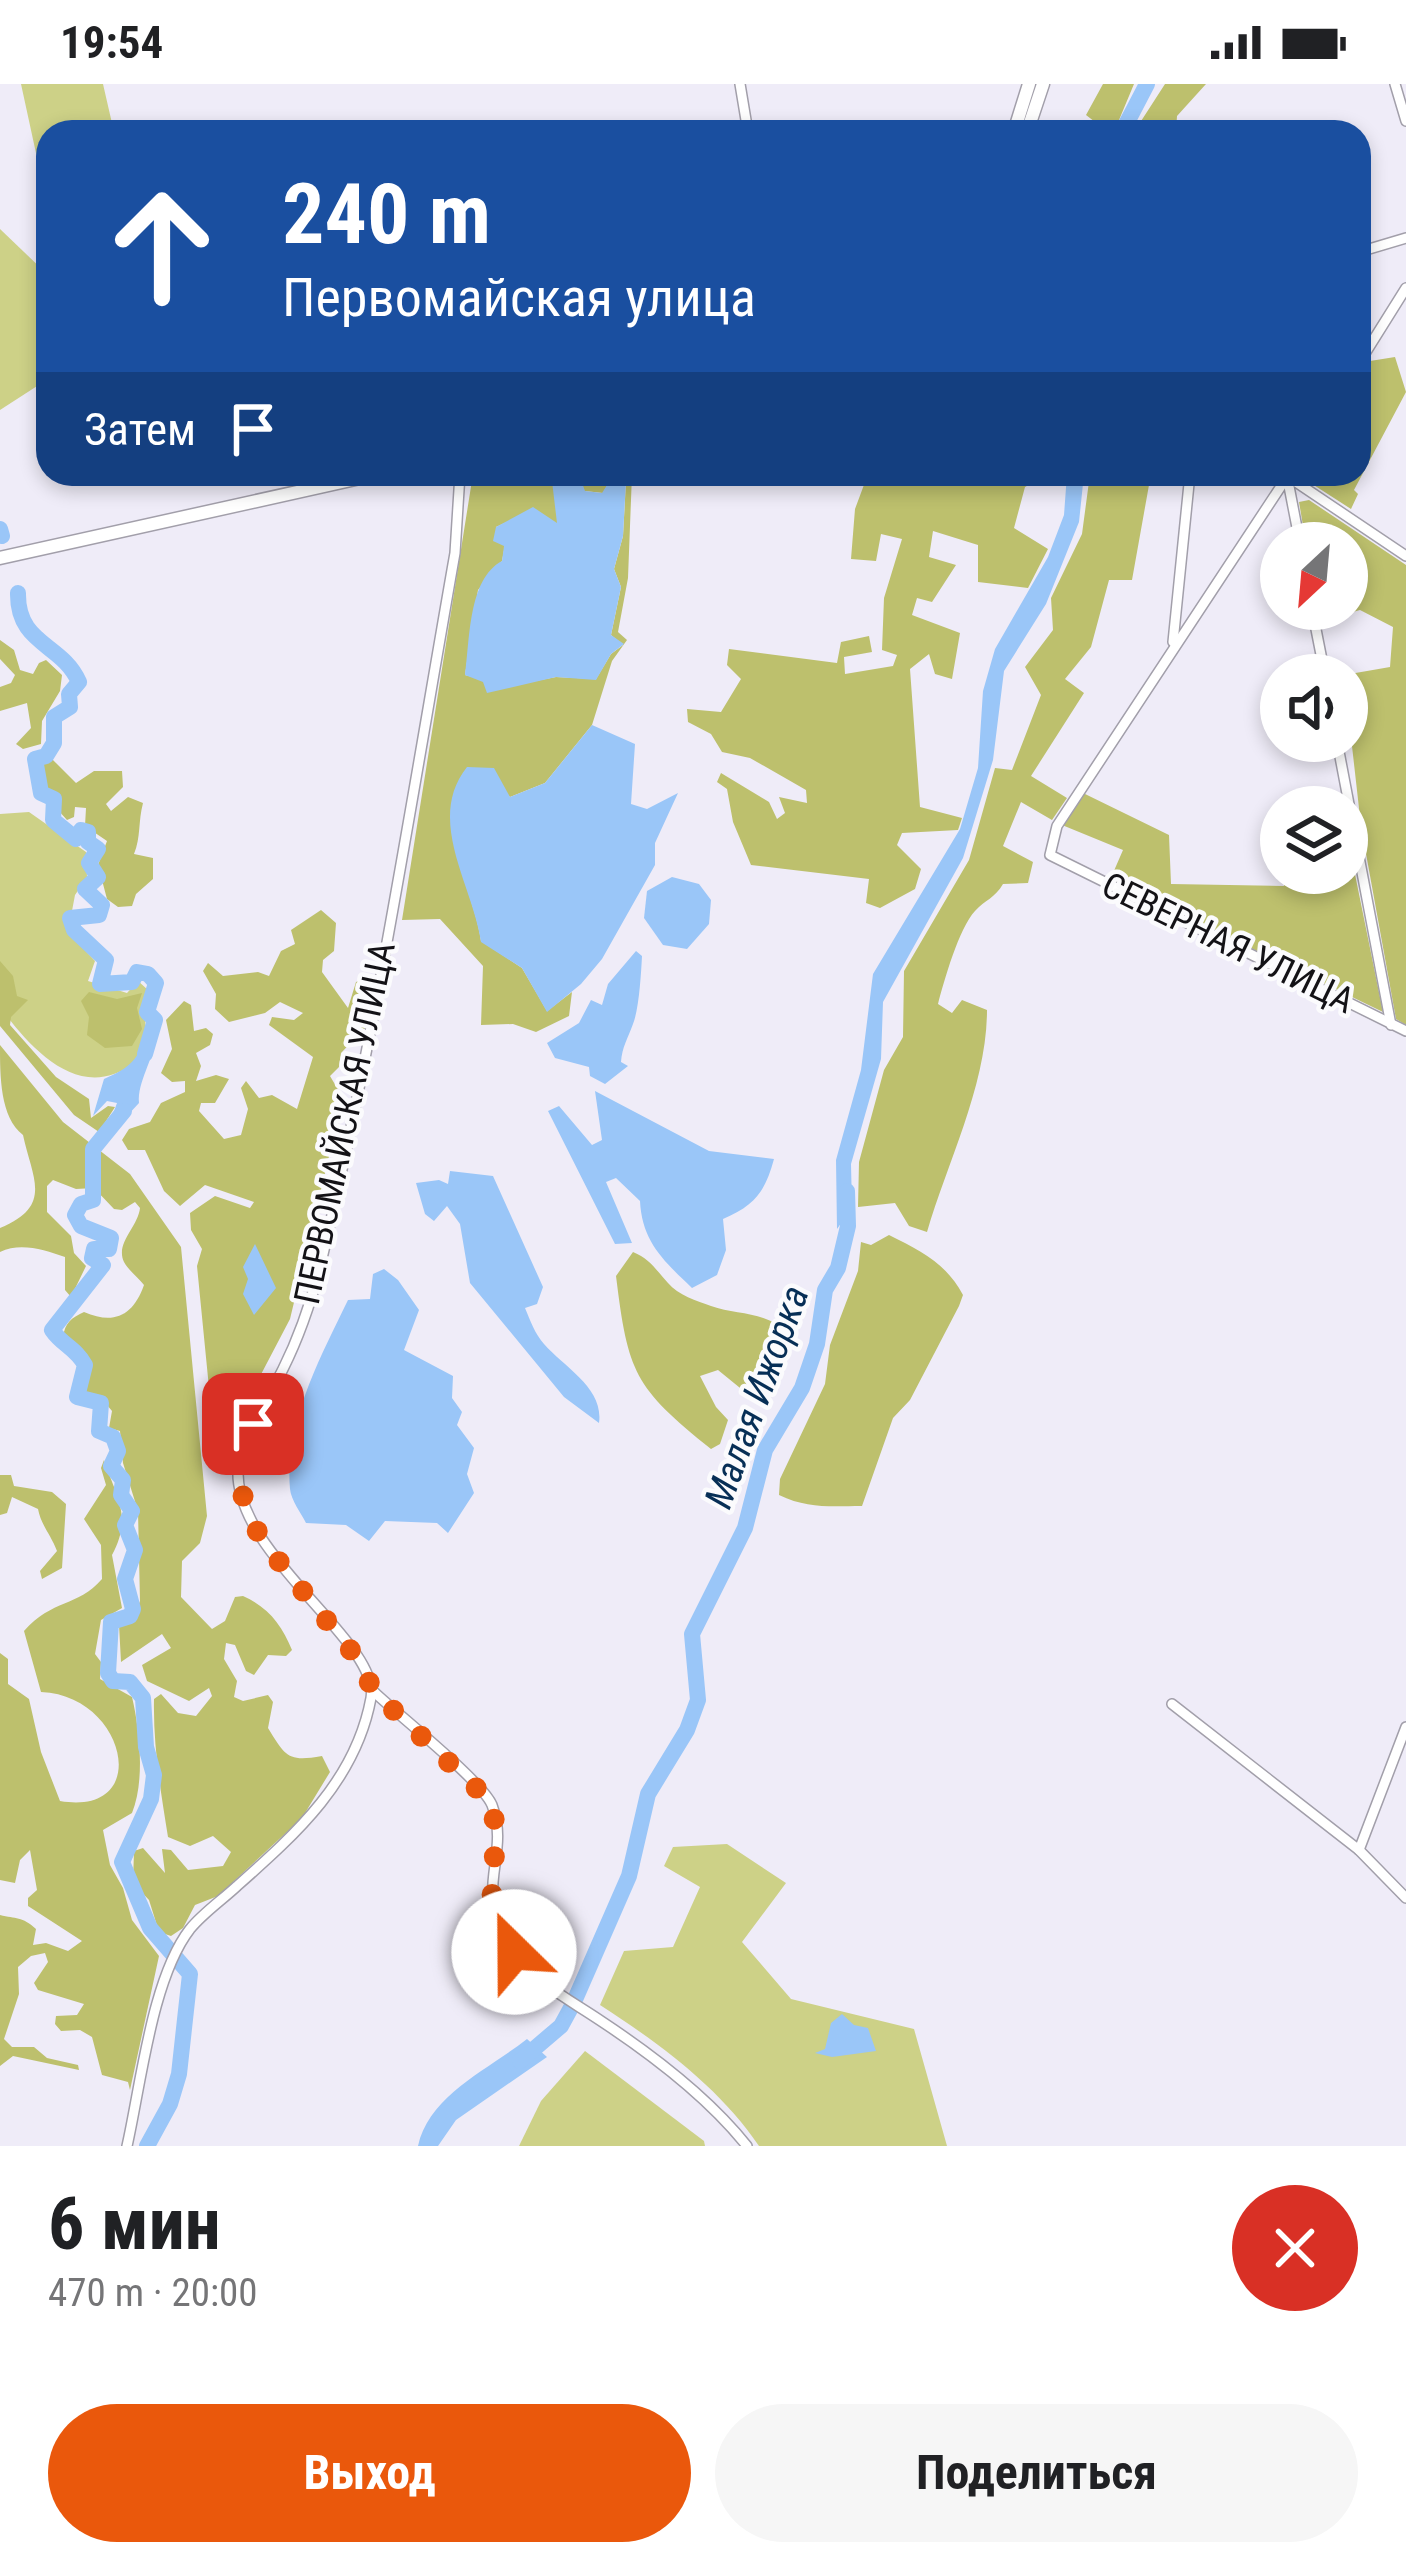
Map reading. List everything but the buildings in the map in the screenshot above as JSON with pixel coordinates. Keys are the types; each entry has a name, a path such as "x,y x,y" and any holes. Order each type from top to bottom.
{"main road":[{"path":"1018,120 1029,84"},
{"path":"1031,120 1042,84"},
{"path":"0,558 324,486"}],"street":[{"path":"740,84 746,120"},
{"path":"1395,84 1406,121"},
{"path":"1371,249 1406,238"},
{"path":"1371,343 1406,288"},
{"name":"ПЕРВОМАЙСКАЯ УЛИЦА","path":"459,486 455,553 370,1040 320,1267 296,1339 246,1439 238,1469 242,1502 260,1538 361,1663 373,1691 491,1802 496,1829 491,1913 514,1952 551,1991 589,2013 708,2104 747,2146"},
{"path":"1173,648 1189,486"},
{"path":"1173,648 1281,486"},
{"path":"1290,486 1296,522"},
{"path":"1304,486 1406,556"},
{"name":"СЕВЕРНАЯ УЛИЦА","path":"1173,648 1057,826 1050,855 1406,1031"},
{"path":"1341,762 1391,1024"},
{"path":"127,2146 178,1950 190,1929 297,1834 328,1796 358,1744 373,1691"},
{"path":"1172,1704 1359,1850 1406,1898"},
{"path":"1359,1850 1406,1727"}],"green space":[{"path":"21,84 103,84 111,120 36,120 36,153"},
{"path":"1103,84 1134,84 1119,120 1092,120 1086,115"},
{"path":"1165,84 1206,84 1177,120 1142,120"},
{"path":"0,229 36,264 36,387 0,410"},
{"path":"1395,357 1406,392 1371,458 1371,361"},
{"path":"471,486 607,486 603,493 585,491 558,524 513,519 496,527 505,545 502,561 478,590 465,675 509,686 556,677 596,679 611,654 623,645 611,635 621,587 614,569 623,536 626,486 632,486 628,578 618,632 627,640 612,661 592,725 545,783 510,797 468,767 451,808 456,852 481,941 522,968 547,1011 572,992 569,1016 536,1032 513,1024 481,1025 483,966 440,919 402,920"},
{"path":"864,486 1027,486 1014,528 1048,549 1028,588 978,582 978,545 933,531 929,557 956,565 932,602 917,598 912,615 960,633 952,679 935,674 929,654 910,669 920,807 962,818 958,830 902,833 897,845 921,869 915,889 880,908 866,903 869,879 751,865 733,822 727,789 717,782 721,773 769,802 777,819 785,813 779,797 807,803 806,790 750,758 722,752 711,734 688,722 687,709 721,712 741,679 727,665 729,649 837,663 841,642 869,636 872,652 844,657 845,674 893,666 897,655 882,650 884,598 902,539 881,534 876,561 851,559 855,509"},
{"path":"1088,486 1149,486 1132,580 1109,580 1091,647 1065,679 1084,693 1031,776 1067,798 1052,820 1021,802 1003,846 1033,862 1028,883 1003,884 975,911 948,969 938,1004 952,1013 962,1000 987,1010 985,1038 974,1094 927,1232 909,1226 895,1203 858,1207 859,1162 884,1070 903,1037 904,971 969,860 995,768 1012,770 1041,695 1025,667 1053,630 1051,598 1082,534"},
{"path":"1315,486 1356,486 1351,509"},
{"path":"1309,500 1342,522 1302,522 1299,502"},
{"path":"1368,540 1406,565 1406,1025 1396,1019 1368,865 1368,786 1356,786 1354,762 1368,762 1368,671 1390,667 1393,627 1368,614"},
{"path":"0,640 14,650 20,670 33,674 46,660 62,675 60,691 42,721 41,744 23,749 16,744 31,728 27,703 0,711 0,687 11,683 15,675 0,659"},
{"path":"52,759 76,783 94,771 122,771 123,787 106,804 111,811 128,797 143,803 134,854 153,858 153,879 136,894 132,906 118,907 107,899 98,865 107,841 85,826 86,808 75,807 74,817 67,820 58,810 60,797 42,787 41,765"},
{"path":"1083,793 1169,835 1171,884 1260,886 1260,894 1359,894 1383,1012 1110,880 1123,850 1062,825"},
{"path":"29,812 86,852 87,877 75,895 68,932 95,961 88,981 127,993 138,981 148,990 142,1052 114,1074 97,1077 64,1069 35,1048 0,1007 0,814"},
{"path":"321,910 336,923 334,951 323,960 322,972 348,1008 356,982 367,978 365,1028 341,1053 339,1067 330,1076 343,1098 290,1319 235,1424 220,1424 210,1398 197,1266 202,1249 191,1230 190,1213 215,1196 250,1208 254,1202 205,1185 180,1206 164,1191 145,1150 128,1150 122,1140 129,1129 150,1122 161,1103 185,1092 185,1081 172,1082 161,1073 172,1049 166,1020 184,1001 191,1005 194,1031 206,1028 213,1034 210,1045 196,1053 201,1066 196,1081 216,1075 229,1079 215,1103 201,1103 199,1111 224,1139 241,1135 248,1109 241,1088 246,1081 259,1098 272,1095 297,1109 313,1057 269,1025 272,1017 294,1020 303,1013 280,1002 265,1013 229,1022 215,1009 216,994 203,971 208,963 223,976 258,972 269,976 281,951 295,944 291,930"},
{"path":"0,961 13,976 17,996 28,1000 11,1017 10,1025 56,1077 89,1099 91,1118 108,1106 115,1107 99,1132 74,1115 0,1026"},
{"path":"89,992 117,999 142,993 137,1008 142,1029 132,1046 105,1048 87,1035 89,1017 81,1001"},
{"path":"0,1045 63,1122 130,1174 181,1247 207,1516 200,1543 182,1561 181,1597 212,1629 225,1621 235,1597 252,1600 273,1618 292,1650 286,1656 268,1655 254,1675 246,1671 235,1645 226,1643 224,1659 237,1681 234,1697 243,1701 268,1695 273,1702 268,1728 279,1745 295,1757 322,1756 330,1772 302,1818 218,1896 195,1905 183,1928 171,1936 159,1932 149,1900 133,1883 134,1851 143,1848 165,1873 162,1849 171,1850 188,1870 223,1866 231,1852 213,1836 190,1846 168,1837 154,1699 161,1694 178,1713 196,1716 212,1696 209,1688 189,1701 147,1681 142,1665 171,1648 162,1634 121,1662 119,1625 134,1617 140,1601 138,1511 123,1463 120,1431 109,1428 112,1411 102,1399 86,1392 83,1354 63,1337 79,1314 121,1315 139,1296 144,1285 122,1255 140,1208 135,1202 114,1209 94,1188 76,1189 53,1180 47,1186 47,1212 71,1236 74,1253 86,1266 71,1297 65,1290 65,1257 24,1247 0,1252 0,1228 28,1210 35,1189 23,1135 6,1107"},
{"path":"889,1235 941,1266 963,1295 910,1400 893,1418 862,1506 800,1503 779,1495 780,1479 825,1384 830,1345 858,1271 861,1242 871,1245"},
{"path":"633,1252 682,1294 764,1318 789,1337 756,1390 745,1392 718,1370 700,1376 728,1420 720,1444 711,1449 650,1393 631,1357 616,1276"},
{"path":"104,1460 122,1518 112,1555 122,1608 101,1620 95,1654 101,1662 100,1679 132,1697 140,1756 132,1813 103,1830 110,1865 132,1920 159,1956 130,2090 128,2082 102,2075 92,2037 80,2030 61,2031 55,2024 56,2016 77,2015 84,2004 38,1990 34,1983 48,1962 45,1953 31,1956 18,1967 19,1994 4,2039 12,2047 34,2047 47,2058 78,2065 79,2070 13,2056 0,2066 0,1915 23,1920 36,1929 33,1945 46,1943 68,1951 82,1941 28,1906 28,1898 37,1890 30,1850 20,1860 15,1883 0,1880 0,1653 8,1659 8,1684 29,1699 41,1752 60,1801 90,1801 109,1791 118,1774 118,1754 109,1732 93,1713 70,1698 41,1692 24,1631 102,1579 101,1545 84,1519 106,1485 101,1468"},
{"path":"0,1475 11,1475 14,1486 52,1492 66,1504 62,1568 42,1579 40,1571 57,1551 38,1509 12,1497 7,1513 0,1515"},
{"path":"727,1844 786,1883 742,1942 791,1999 914,2029 947,2146 759,2146 687,2068 600,2005 624,1951 673,1947 700,1887 664,1866 673,1847"},
{"path":"585,2051 705,2146 519,2146 541,2101"}],"water":[{"path":"553,486 583,486 585,491 602,493 606,486 626,486 623,536 614,569 621,587 611,635 624,644 611,654 596,680 556,677 487,693 483,682 465,675 477,596 483,581 502,561 504,546 493,541 496,527 533,507 557,523"},
{"path":"1066,486 1083,486 1079,522 1046,604 1004,671 993,760 963,858 883,1002 881,1059 851,1164 852,1208 837,1229 836,1160 861,1070 873,974 960,829 978,768 983,691 995,649 1048,557 1064,515"},
{"path":"592,725 635,744 631,804 647,809 678,793 655,843 655,865 602,959 547,1012 522,968 481,942 455,853 450,809 455,787 467,767 494,768 510,797 545,783"},
{"path":"672,877 699,884 711,900 709,924 687,949 663,945 644,918 647,891"},
{"path":"636,951 642,956 638,1001 621,1062 628,1066 605,1084 590,1076 589,1067 555,1058 547,1043 579,1023 591,1000 602,1005 608,984"},
{"path":"147,1033 155,1037 139,1103 113,1131 109,1125 117,1103 107,1101 93,1116 104,1079 132,1062"},
{"path":"595,1091 709,1151 774,1159 757,1196 723,1219 726,1250 717,1275 692,1288 672,1269 645,1228 640,1201 616,1178 606,1182 632,1243 615,1244 548,1111 559,1106 592,1145 602,1140"},
{"path":"450,1171 493,1176 543,1287 537,1304 525,1308 531,1322 544,1344 589,1389 599,1423 564,1397 470,1283 460,1224 447,1206 434,1221 425,1214 416,1183 439,1180 448,1184"},
{"path":"255,1244 276,1288 254,1315 243,1294 248,1279 243,1267"},
{"path":"384,1269 419,1310 404,1350 453,1376 452,1398 462,1412 457,1425 474,1448 467,1474 474,1493 448,1533 437,1523 385,1521 369,1541 346,1525 306,1523 291,1493 290,1465 307,1391 348,1300 370,1299 373,1274"},
{"path":"842,2014 854,2025 868,2028 876,2051 832,2057 815,2053 825,2049 831,2023"},
{"path":"527,2039 547,2057 456,2120 438,2146 418,2146 424,2128 447,2098"}],"waterway":[{"name":"Малая Ижорка","path":"1128,120 1147,84"},
{"path":"0,529 2,536"},
{"path":"18,593 20,610 32,634 62,659 79,682 69,694 70,707 54,717 54,743 46,756 35,759 41,793 54,799 53,820 76,839 81,830 88,832 88,842 98,849 89,863 98,877 85,889 102,905 99,915 70,918 74,930 106,960 100,984 132,982 137,972 148,974 156,983 147,1012 155,1020 145,1054"},
{"path":"124,1111 93,1149 93,1200 81,1204 75,1215 81,1226 111,1238 109,1249 94,1249 92,1258 103,1265 52,1330 85,1365 77,1397 101,1403 99,1431 113,1437 118,1451 111,1466 123,1480 121,1495 132,1511 125,1525 135,1550 125,1579 133,1609 130,1616 111,1622 108,1673 113,1681 130,1682 143,1698 146,1747 154,1775 151,1799 122,1862 150,1928 190,1974 179,2074 170,2104 147,2146"},
{"name":"Малая Ижорка","path":"520,2061 561,2026 573,2004 629,1876 648,1794 687,1730 698,1700 692,1634 745,1528 765,1450 802,1388 817,1344 825,1290 838,1268 848,1226 847,1191"}],"route":[{"path":"253,1424 240,1454 239,1486 260,1538 361,1663 373,1691 491,1802 496,1829 491,1913 514,1952"}]}
